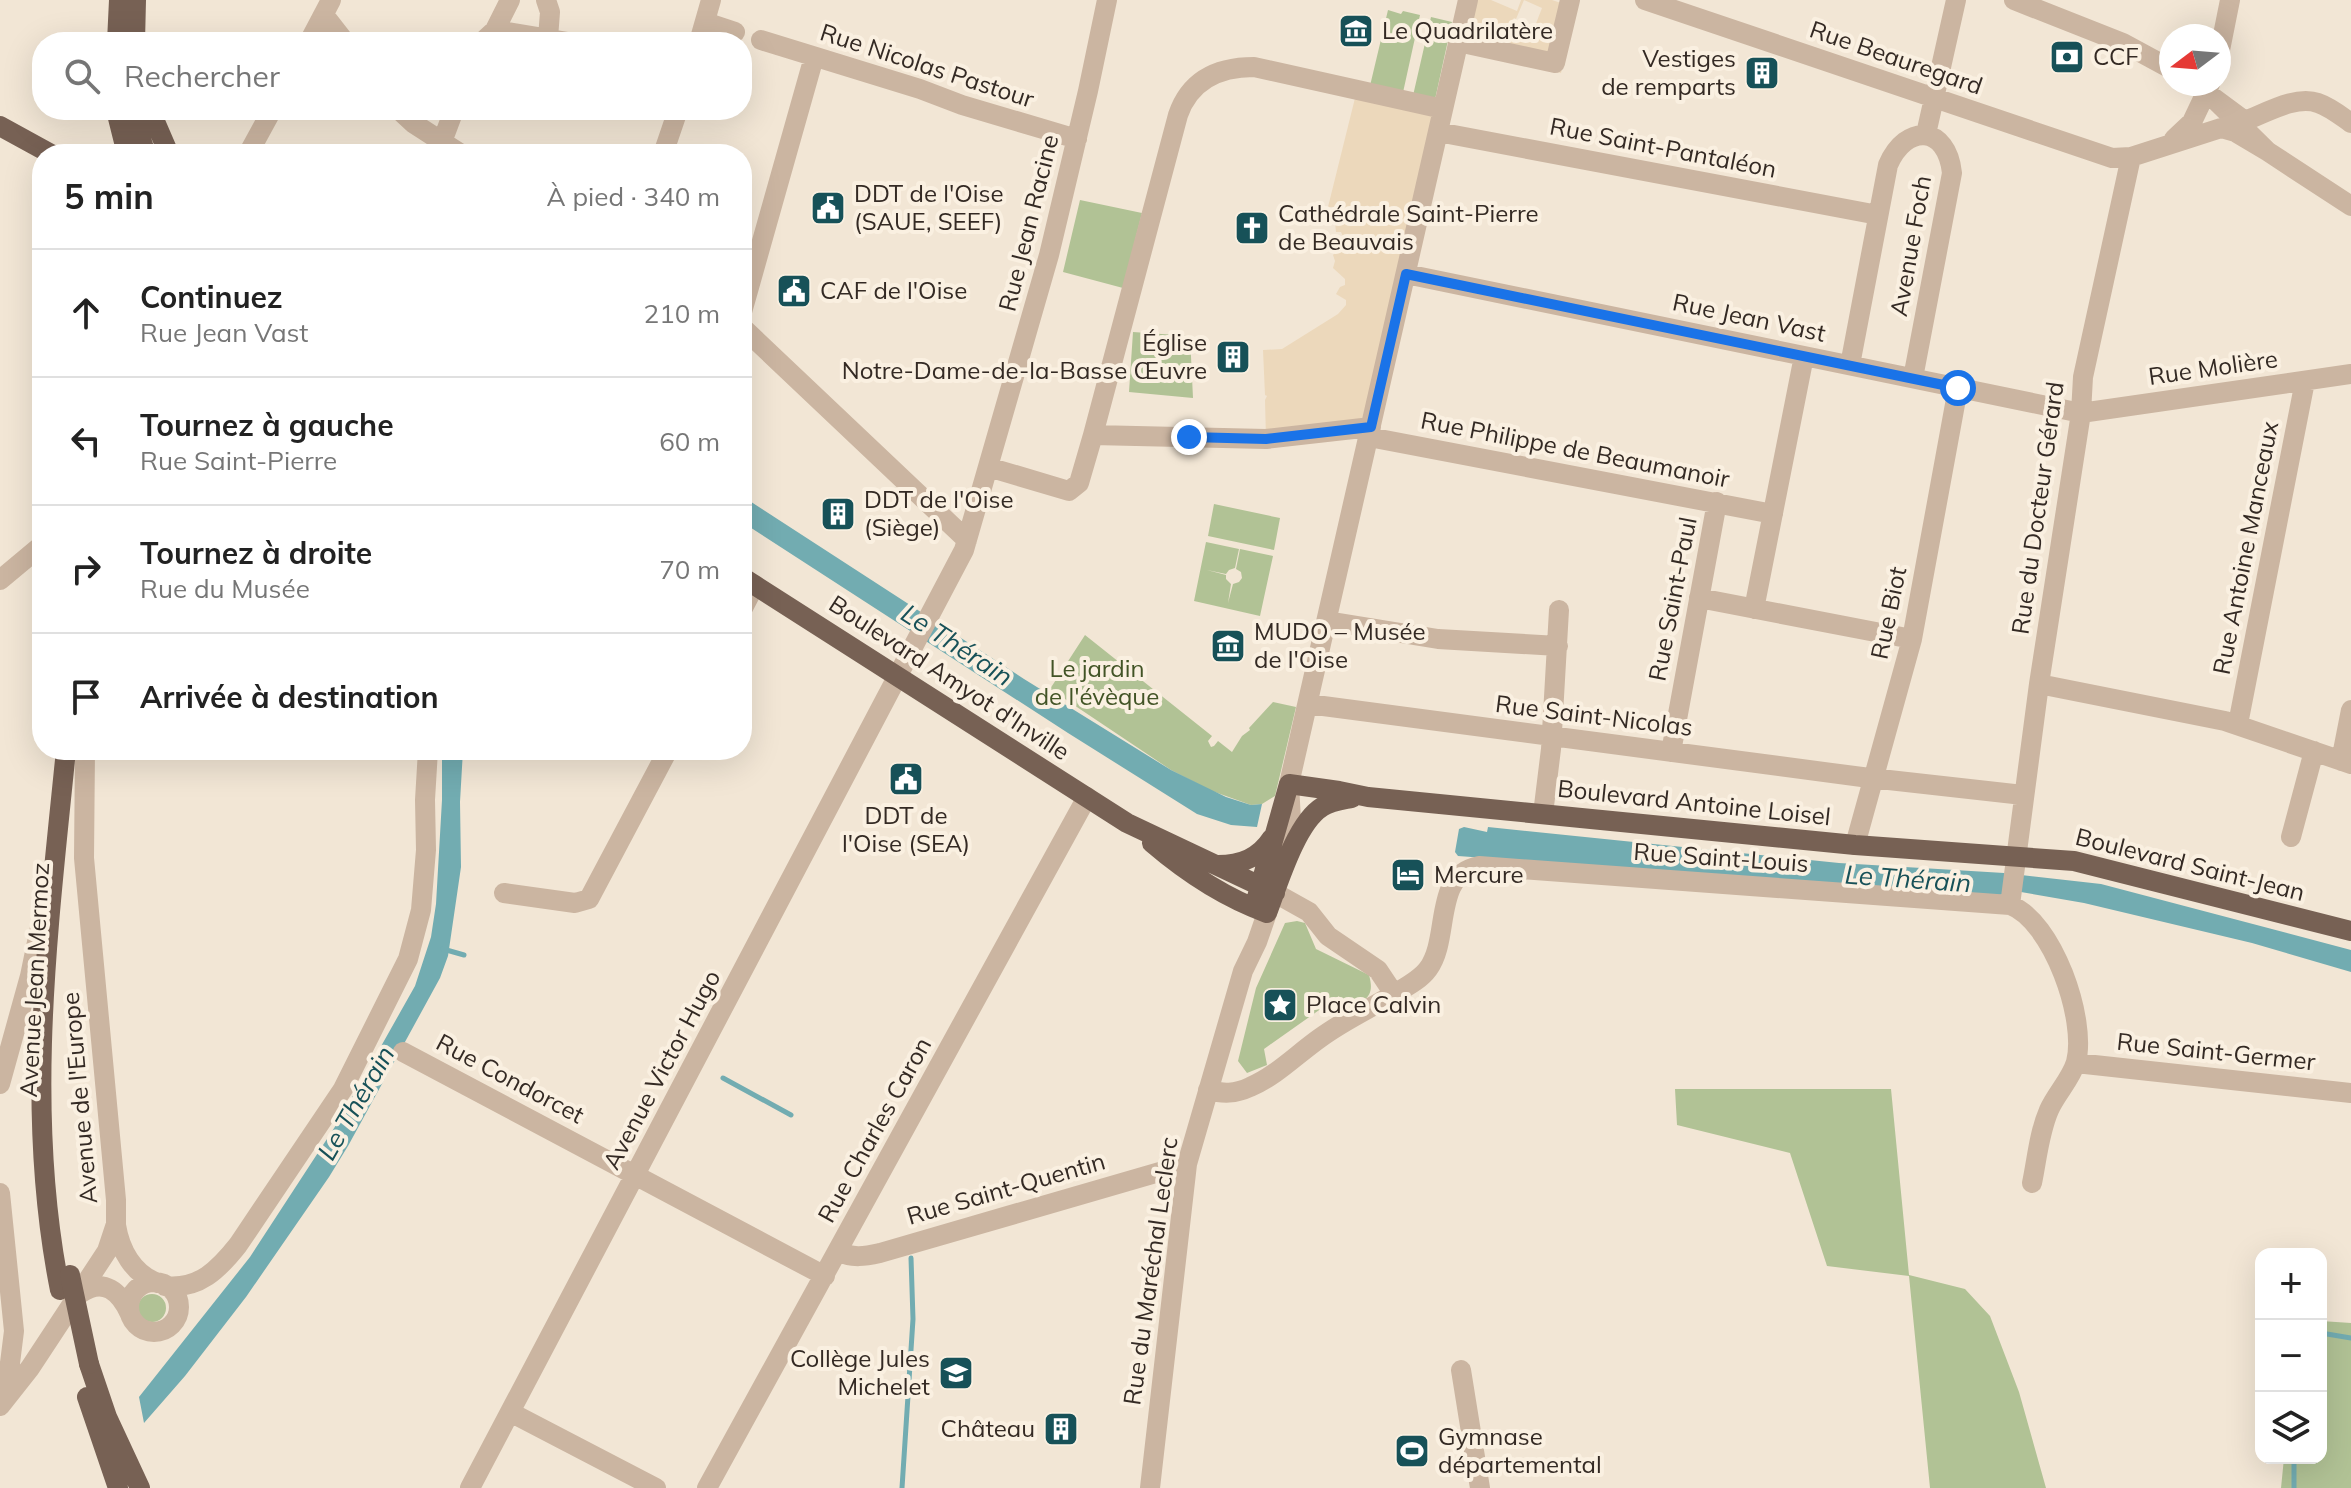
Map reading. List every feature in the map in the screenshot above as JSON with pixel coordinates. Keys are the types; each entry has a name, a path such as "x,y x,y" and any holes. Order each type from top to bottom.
{"main road":[{"path":"119,0 119,32"},
{"path":"135,32 136,0"},
{"path":"118,120 124,144"},
{"path":"134,120 143,144"},
{"path":"154,120 165,144"},
{"path":"0,126 33,144"},
{"name":"Boulevard Amyot d'Inville","path":"752,584 1127,823 1195,877 1260,910"},
{"name":"Avenue Jean Mermoz","path":"65,760 44,993 41,1101 49,1217 70,1286"},
{"name":"Avenue Jean Mermoz","path":"81,760 73,801 57,980 53,1061 56,1170 64,1245 84,1367 118,1488"},
{"path":"1260,910 1268,890 1277,832 1289,784"},
{"name":"Boulevard Antoine Loisel","path":"1289,784 1368,797 2014,863"},
{"name":"Boulevard Antoine Loisel","path":"1268,890 1307,821 1318,809 1332,802 1368,797"},
{"name":"Boulevard Amyot d'Inville","path":"1127,823 1268,890"},
{"path":"1211,864 1232,865 1249,860 1265,849 1277,832"},
{"name":"Boulevard Saint-Jean","path":"2014,863 2056,858 2091,864 2351,931"},
{"name":"Avenue Jean Mermoz","path":"84,1367 140,1488"}],"street":[{"path":"490,32 510,0"},
{"path":"546,0 556,32"},
{"path":"711,0 702,32 735,32"},
{"name":"Rue Jean Racine","path":"898,676 967,540 1049,255 1107,0"},
{"path":"1287,861 1291,820 1289,784 1468,0"},
{"path":"1458,42 1555,63 1570,0"},
{"name":"Rue Beauregard","path":"1645,0 2112,158 2131,157"},
{"path":"1926,134 1956,0"},
{"path":"2014,0 2123,43 2159,62"},
{"path":"2225,24 2230,0"},
{"path":"315,32 328,8"},
{"path":"328,8 340,32"},
{"name":"Rue Nicolas Pastour","path":"761,40 1077,139"},
{"path":"752,277 814,57"},
{"path":"988,467 1065,491 1072,490 1079,483 1165,161 1186,94 1202,81 1230,69 1263,69 1443,109"},
{"path":"2164,145 2189,126 2201,96"},
{"path":"2213,96 2267,151"},
{"path":"2215,96 2245,121 2307,101 2323,105 2351,123"},
{"path":"253,144 267,120"},
{"path":"410,120 445,144"},
{"path":"442,142 450,120"},
{"path":"666,144 675,120"},
{"path":"2131,157 2221,128 2235,132 2267,151 2351,206"},
{"name":"Rue Saint-Pantaléon","path":"1438,132 1878,215"},
{"name":"Avenue Foch","path":"1850,365 1888,165 1895,152 1910,138 1926,134 1945,148 1951,164 1951,181 1913,378"},
{"name":"Rue du Docteur Gérard","path":"2010,905 2039,684 2081,413 2083,377 2131,157"},
{"name":"Rue Jean Vast","path":"1406,274 2081,413"},
{"path":"752,336 967,540"},
{"path":"1754,609 1804,356"},
{"name":"Rue Molière","path":"2081,413 2351,374"},
{"name":"Rue Antoine Manceaux","path":"2238,724 2305,381"},
{"name":"Rue Biot","path":"1855,845 1912,639 1958,388"},
{"name":"Rue Philippe de Beaumanoir","path":"1093,435 1266,439 1370,432 1773,514"},
{"name":"Rue Saint-Paul","path":"1671,752 1717,502"},
{"path":"0,580 32,553"},
{"path":"1699,598 1912,639"},
{"path":"1543,814 1552,737 1559,610"},
{"path":"1327,621 1438,639 1558,646"},
{"name":"Avenue Victor Hugo","path":"470,1488 898,676"},
{"path":"2039,684 2238,724 2346,762 2351,710"},
{"name":"Rue Saint-Nicolas","path":"1308,704 2023,795"},
{"path":"2291,837 2314,751"},
{"name":"Avenue de l'Europe","path":"0,1406 30,1368 54,1330 70,1286 107,1251 116,1224 84,858 83,760"},
{"path":"130,1314 130,1302 136,1291 146,1284 183,1286 206,1278 220,1267 343,1089 413,945 421,910 426,850 427,760"},
{"path":"504,893 575,903 589,899 663,760"},
{"name":"Rue Charles Caron","path":"707,1488 1087,797"},
{"name":"Avenue de l'Europe","path":"0,1084 35,956 59,826"},
{"name":"Rue Saint-Louis","path":"1394,994 1418,980 1434,959 1450,890 1458,876 1479,866 2010,905"},
{"path":"1208,1090 1234,1093 1266,1079 1330,1031 1394,994 1378,970 1328,936 1309,912 1268,890"},
{"path":"2010,905 2027,915 2041,931 2063,974 2073,1004 2076,1035 2076,1063 2048,1112 2032,1183"},
{"name":"Rue du Maréchal Leclerc","path":"1150,1488 1187,1164 1243,971 1246,934 1260,910"},
{"name":"Rue Condorcet","path":"403,1052 635,1176"},
{"name":"Rue Saint-Germer","path":"2076,1063 2351,1093"},
{"name":"Rue Saint-Quentin","path":"838,1251 850,1256 880,1253 1187,1164"},
{"path":"635,1176 825,1276"},
{"path":"0,1193 13,1322 10,1363 0,1395"},
{"path":"70,1286 110,1289 121,1296 136,1324 146,1331 159,1332 170,1326 177,1317 178,1305 174,1294 162,1284 145,1277 127,1258 116,1224"},
{"path":"13,1322 35,1335 54,1330"},
{"path":"1461,1370 1480,1488"},
{"path":"510,1412 656,1488"}],"green space":[{"path":"1388,10 1420,15 1402,97 1369,90"},
{"path":"1431,17 1452,22 1434,104 1412,100"},
{"path":"1080,200 1142,213 1123,288 1063,272"},
{"path":"1133,332 1190,336 1193,398 1129,392"},
{"path":"1214,504 1280,518 1274,550 1208,536"},
{"path":"1206,542 1239,549 1235,568 1226,574 1207,570 1226,575 1231,584 1228,603 1233,584 1242,578 1241,572 1236,569 1240,549 1273,556 1260,616 1194,601"},
{"name":"Le jardin de l'évèque","path":"1085,635 1212,736 1208,741 1211,747 1218,741 1232,752 1242,736 1273,702 1296,707 1275,796 1262,804 1251,805 1212,791 1171,770 1050,689"},
{"path":"1285,923 1305,923 1316,949 1369,975 1371,989 1362,1002 1344,1011 1339,996 1264,1049 1267,1065 1247,1073 1238,1061 1256,988"},
{"path":"1675,1089 1891,1089 1909,1275 1965,1289 1990,1316 2019,1392 2046,1488 1930,1488 1909,1276 1827,1266 1790,1153 1677,1125"},
{"path":"152,1294 162,1298 166,1308 162,1318 152,1322 142,1318 138,1308 142,1298"},
{"path":"2327,1321 2351,1323 2351,1488 2281,1488 2283,1464 2327,1464"}],"shaded area":[{"path":"1472,0 1491,0 1517,11 1521,0 1524,0 1552,0 1564,4 1578,0 1561,73 1461,50","holes":["1524,0 1542,8 1535,26 1541,29 1537,32 1513,20"]},
{"path":"1357,90 1436,108 1364,428 1266,439 1267,396 1263,350 1282,349 1338,314 1346,305 1346,300 1336,294 1345,285 1345,279 1333,268 1333,255 1345,241 1341,232 1336,232 1335,222 1342,222 1342,216 1335,214 1334,207 1328,207"}],"water":[{"name":"Le Thérain","path":"752,502 1024,679 1171,770 1226,797 1251,805 1262,804 1257,827 1231,825 1197,814 752,528"},
{"name":"Le Thérain","path":"442,760 462,760 461,867 448,956 440,978 329,1177 246,1297 144,1423 139,1397 250,1257 340,1119 415,986 431,937 436,904"},
{"name":"Le Thérain","path":"1464,827 1487,832 1488,827 1839,863 2004,873 2101,884 2351,950 2351,972 2252,943 2084,903 2021,892 1999,895 1458,856 1455,852 1459,829"}],"waterway":[{"path":"443,949 464,955"},
{"path":"723,1078 791,1115"},
{"path":"902,1488 913,1319 911,1258"},
{"path":"2327,1334 2351,1338"},
{"path":"2294,1464 2294,1488"}],"place":[{"name":"Le Quadrilatère","path":"1356,31"},
{"name":"CCF","path":"2067,57"},
{"name":"Vestiges de remparts","path":"1762,73"},
{"name":"DDT de l'Oise (SAUE, SEEF)","path":"828,208"},
{"name":"Cathédrale Saint-Pierre de Beauvais","path":"1252,228"},
{"name":"CAF de l'Oise","path":"794,291"},
{"name":"Église Notre-Dame-de-la-Basse Œuvre","path":"1233,357"},
{"name":"DDT de l'Oise (Siège)","path":"838,514"},
{"name":"MUDO – Musée de l'Oise","path":"1228,646"},
{"name":"DDT de l'Oise (SEA)","path":"906,779"},
{"name":"Mercure","path":"1408,875"},
{"name":"Place Calvin","path":"1280,1005"},
{"name":"Collège Jules Michelet","path":"956,1373"},
{"name":"Château","path":"1061,1429"},
{"name":"Gymnase départemental","path":"1412,1451"}],"route":[{"path":"1189,437 1266,439 1371,427 1406,274 1958,388"}]}
